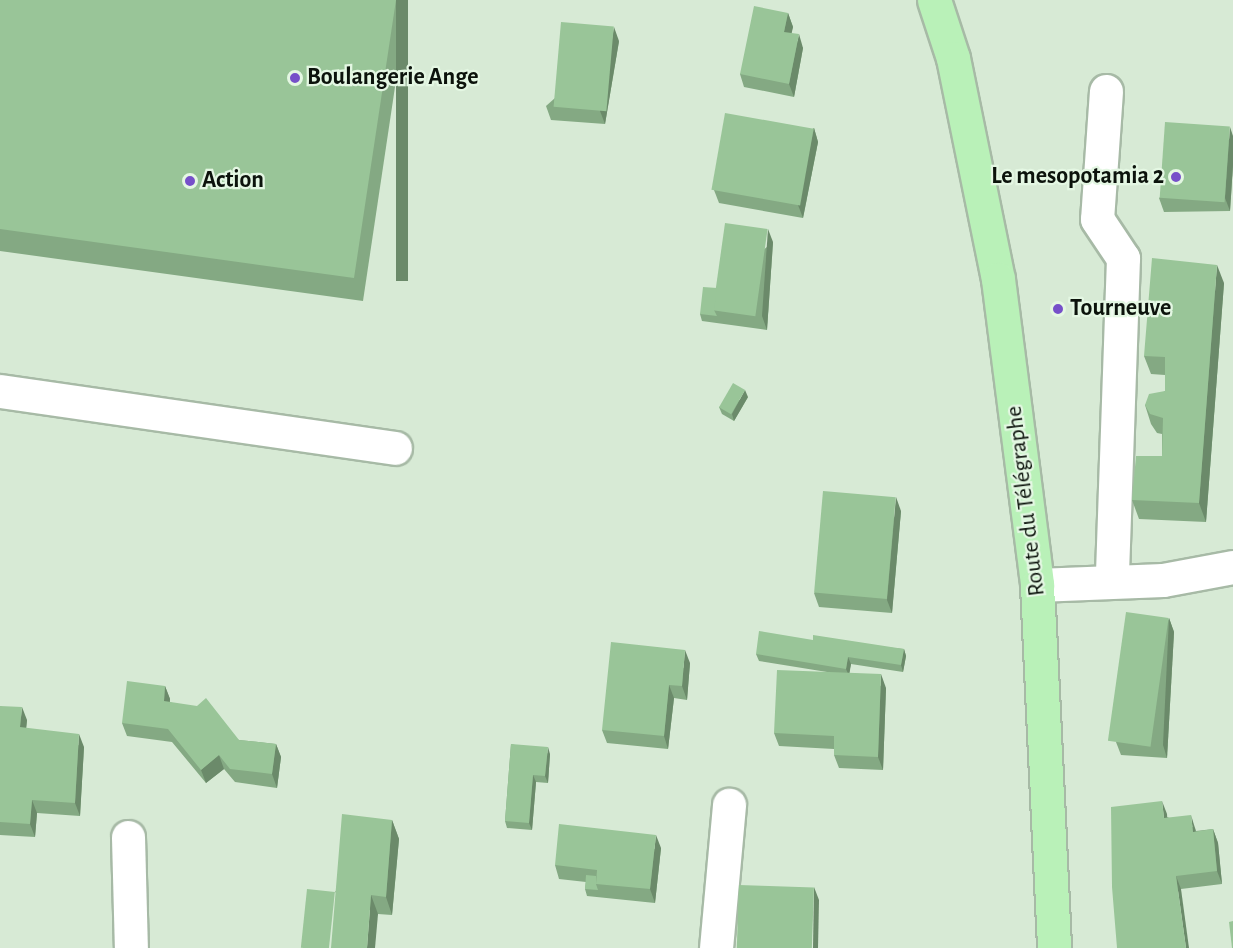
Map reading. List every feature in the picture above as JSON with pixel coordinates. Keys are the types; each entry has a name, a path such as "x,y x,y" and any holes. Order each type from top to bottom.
{"main road":[{"name":"Route du Télégraphe","path":"934,0 953,58 998,279 1037,585 1047,706 1054,948"},
{"name":"Route du Télégraphe","path":"953,58 958,0"}],"street":[{"path":"1106,91 1097,219 1123,258 1112,580"},
{"path":"0,392 395,448"},
{"path":"1037,585 1112,580 1163,580 1233,567"},
{"path":"716,948 729,805"},
{"path":"128,837 131,948"}],"building":[{"name":"Action","path":"0,0 396,0 354,278 0,229"},
{"path":"754,6 788,13 784,32 799,34 789,84 740,74"},
{"path":"561,22 614,27 606,111 554,107"},
{"path":"725,113 814,129 800,205 711,190"},
{"path":"1165,122 1230,127 1225,202 1160,198"},
{"path":"725,223 768,229 755,316 713,310"},
{"path":"1152,258 1217,265 1199,503 1132,500 1136,456 1162,456 1163,418 1150,414 1145,405 1149,394 1165,391 1165,357 1144,356"},
{"path":"703,287 717,288 714,310 717,316 700,314"},
{"path":"733,383 745,390 731,414 719,407"},
{"path":"823,491 896,497 887,599 814,593"},
{"path":"1126,612 1169,618 1150,747 1108,741"},
{"path":"759,631 813,640 813,635 904,649 901,665 848,657 846,669 756,654"},
{"path":"611,642 685,650 682,686 669,685 664,736 602,730"},
{"path":"777,670 881,674 878,757 834,755 834,736 774,733"},
{"path":"127,681 165,686 164,701 197,706 206,698 239,740 276,744 272,774 230,769 219,755 201,770 168,729 122,723"},
{"path":"0,706 22,707 20,727 79,734 75,803 32,800 30,824 0,822"},
{"path":"511,744 548,747 545,776 533,775 529,823 505,821"},
{"path":"1162,801 1164,818 1191,815 1193,832 1213,829 1217,871 1176,876 1186,948 1117,948 1112,887 1111,807"},
{"path":"342,814 392,820 386,897 371,895 367,948 331,948"},
{"path":"559,824 656,835 650,889 596,884 597,870 555,865"},
{"path":"586,875 596,876 598,890 585,889"},
{"path":"739,885 814,888 812,948 737,948"},
{"path":"307,889 335,892 329,948 301,948"},
{"path":"1233,921 1233,948 1232,948 1229,922"}],"place":[{"name":"Boulangerie Ange","path":"295,78"},
{"name":"Le mesopotamia 2","path":"1176,177"},
{"name":"Action","path":"190,181"},
{"name":"Tourneuve","path":"1058,309"}]}
